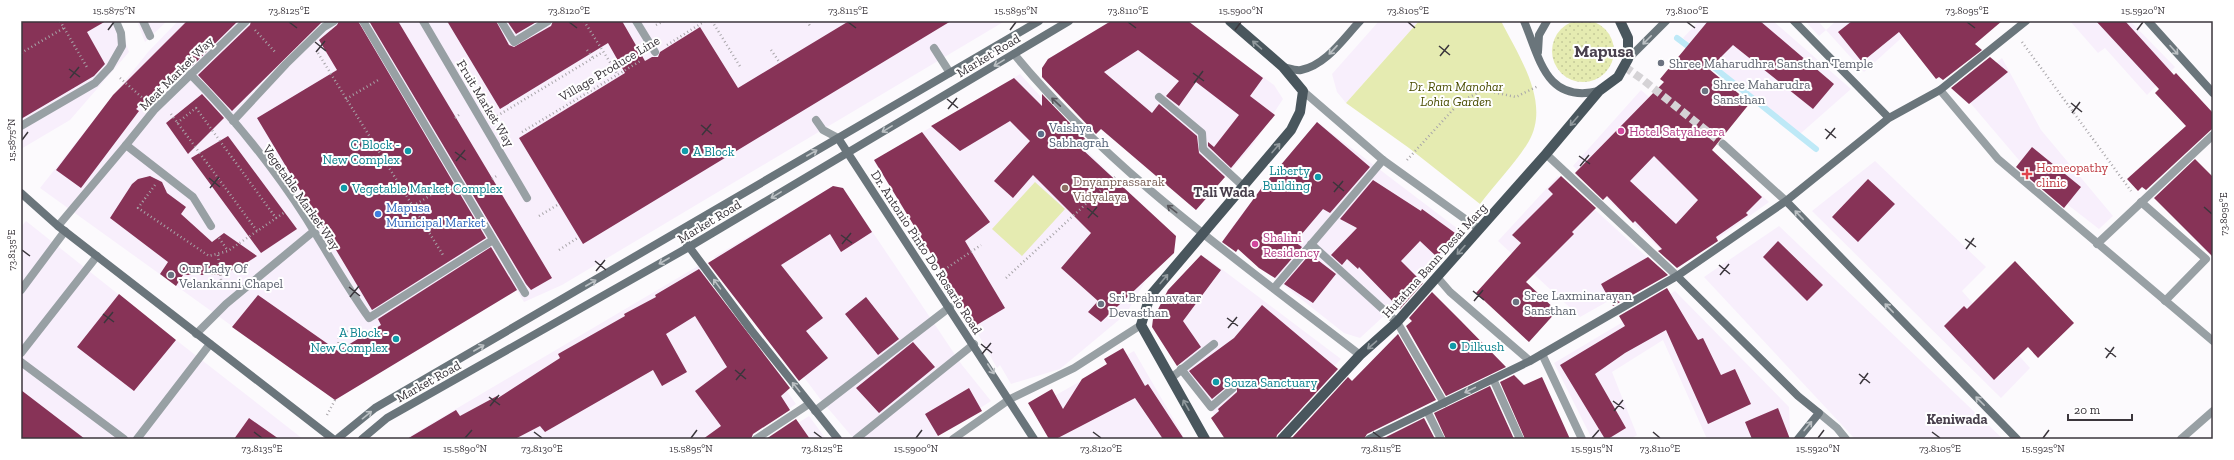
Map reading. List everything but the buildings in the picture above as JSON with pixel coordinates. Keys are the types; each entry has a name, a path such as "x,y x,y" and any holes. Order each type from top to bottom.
{"main road":[{"path":"1205,439 1141,325 1150,296 1292,130 1300,112 1303,91 1283,67 1230,21"},
{"path":"1620,21 1628,38 1628,59"},
{"name":"Hutatma Bann Desai Marg","path":"1283,438 1360,355 1397,322 1546,154 1599,91 1618,77 1628,59"}],"street":[{"path":"21,126 95,83 110,67 122,46 121,33 116,21"},
{"path":"143,21 150,36"},
{"name":"Meat Market Way","path":"58,226 126,146 155,109 246,21"},
{"path":"233,121 286,64 324,27 334,21"},
{"path":"362,21 525,293"},
{"name":"Fruit Market Way","path":"423,21 528,198"},
{"path":"501,21 514,42 548,21"},
{"path":"636,21 655,52"},
{"name":"Market Road","path":"337,439 375,408 1039,21"},
{"name":"Market Road","path":"362,439 388,418 689,247 1069,21"},
{"path":"1283,67 1300,71 1313,65 1328,55 1360,21"},
{"path":"1524,21 1538,53 1543,70 1554,84 1570,92 1588,94 1599,91"},
{"path":"1538,53 1539,35 1547,21"},
{"path":"1628,59 1666,21"},
{"path":"1794,21 1889,118"},
{"path":"1368,439 1530,361 1677,276 1786,201 1889,118 1940,90 2026,21"},
{"path":"2148,21 2213,93"},
{"path":"934,48 950,73"},
{"path":"1014,54 1049,96 1123,168 1202,234 1360,355"},
{"name":"Vegetable Market Way","path":"190,74 233,121 314,231 350,291 369,318"},
{"path":"1940,90 1998,159 2213,341"},
{"path":"1303,91 1383,160 1479,230"},
{"path":"1159,97 1202,133 1203,149 1243,186"},
{"path":"816,120 823,130 838,138"},
{"path":"2097,244 2213,135"},
{"name":"Dr. Antonio Pinto Do Rosario Road","path":"838,138 950,306 1034,439"},
{"path":"1723,144 1786,201 2017,439"},
{"path":"126,146 193,197 211,226"},
{"path":"1546,154 1677,276 1798,396 1837,428 1846,439"},
{"path":"1274,288 1343,209 1383,160"},
{"path":"21,193 58,226 333,439"},
{"path":"2141,202 2206,259 2165,301"},
{"path":"21,290 65,231"},
{"path":"196,334 226,304 314,231"},
{"path":"678,232 751,330 838,439"},
{"path":"369,318 493,240"},
{"path":"1311,244 1397,322 1444,403"},
{"path":"21,353 97,256"},
{"path":"1437,277 1450,292 1530,361"},
{"path":"815,411 950,306"},
{"path":"953,439 1010,399 1074,368 1141,325"},
{"path":"137,439 210,344"},
{"path":"856,439 974,344"},
{"path":"1171,378 1214,344"},
{"path":"1542,354 1582,439"},
{"path":"21,362 124,439"},
{"path":"1181,370 1211,407 1233,388"},
{"path":"1493,379 1520,439"},
{"path":"756,439 809,404"},
{"path":"1427,411 1441,439"},
{"path":"2181,439 2213,411"},
{"path":"1798,439 1819,413"}],"path":[{"path":"60,21 95,83"},
{"path":"584,21 618,75"},
{"name":"Village Produce Line","path":"522,132 705,21"},
{"path":"712,21 741,68"},
{"path":"807,21 810,26"},
{"path":"21,53 64,28"},
{"path":"254,28 286,64"},
{"path":"2014,31 2118,175 2141,202"},
{"path":"310,41 450,267"},
{"path":"587,50 593,58"},
{"path":"772,50 780,63"},
{"path":"484,124 603,52"},
{"path":"346,99 392,72"},
{"path":"120,78 155,109"},
{"path":"1398,171 1460,102 1483,90 1516,97 1538,86"},
{"path":"177,123 196,108 276,218"},
{"path":"167,110 257,231"},
{"path":"1006,278 1123,168"},
{"path":"413,206 456,180"},
{"path":"539,216 559,204"},
{"path":"559,250 579,237"},
{"path":"930,278 981,245"},
{"path":"218,255 226,304"},
{"path":"338,350 339,336 369,318"}],"shaded area":[{"path":"21,21 118,21 129,52 70,120 21,149"},
{"path":"137,21 167,21 145,42"},
{"name":"Mapusa Municipal Market","path":"178,21 1005,21 562,285 524,302 517,290 335,400 40,188 148,52"},
{"path":"1111,21 1222,48 1274,85 1283,99 1252,146 1196,210 1042,78 1042,68 1048,59"},
{"path":"1379,21 1419,21 1346,103 1337,92 1332,74"},
{"path":"1699,21 1773,21 1851,89 1800,134 1683,38"},
{"path":"1805,21 1818,21 1826,30 1819,36"},
{"path":"1836,21 1920,21 1864,72 1826,30"},
{"path":"2070,21 2130,21 2175,67 2147,95 2105,48 2098,53"},
{"path":"2002,58 2041,130 2113,216 2099,229 2036,180 1961,92"},
{"path":"1020,74 1051,108 1047,111 1118,182 1176,236 1175,248 1146,280 1126,314 1060,369 1011,384 1000,365 997,368 941,268 874,161"},
{"path":"1641,90 1769,202 1679,267 1573,166"},
{"path":"1317,122 1462,232 1437,267 1360,338 1344,333 1224,238 1263,186"},
{"path":"1875,161 1986,267 1962,291 2030,368 2001,398 1812,211"},
{"path":"1558,176 1662,271 1580,317 1498,241"},
{"path":"833,186 843,188 962,365 991,401 933,439 854,439 821,400 714,257"},
{"path":"26,221 303,439 21,439 21,227"},
{"path":"1779,226 2003,439 1855,439 1704,277"},
{"path":"1207,258 1341,359 1264,439 1230,439 1164,335 1173,301"},
{"path":"698,266 796,404 744,439 405,439"},
{"path":"1675,291 1789,407 1790,431 1784,439 1707,439 1663,340 1612,372 1637,435 1631,439 1592,439 1554,363"},
{"path":"1134,351 1185,439 1051,439 1033,408"},
{"path":"809,416 826,439 805,439 795,425"}],"green space":[{"path":"1583,20 1595,22 1605,29 1612,39 1614,51 1612,63 1605,73 1595,80 1583,82 1571,80 1561,73 1554,63 1552,51 1554,39 1561,29 1571,22"},
{"name":"Dr. Ram Manohar Lohia Garden","path":"1419,21 1501,21 1530,79 1536,111 1535,126 1529,141 1512,165 1480,204 1409,148 1346,103"},
{"path":"1035,182 1065,209 1022,256 992,229"}],"waterway":[{"path":"1677,38 1693,50"},
{"path":"1706,61 1816,149"}],"tunnel":[{"path":"1625,67 1723,144"}],"place":[{"name":"Shree Maharudhra Sansthan Temple","path":"1661,63"},
{"name":"Shree Maharudra Sansthan","path":"1705,91"},
{"name":"Hotel Satyaheera","path":"1621,131"},
{"name":"Vaishya Sabhagrah","path":"1041,134"},
{"name":"C Block - New Complex","path":"408,151"},
{"name":"A Block","path":"685,151"},
{"name":"Homeopathy clinic","path":"2027,174"},
{"name":"Liberty Building","path":"1318,177"},
{"name":"Vegetable Market Complex","path":"344,188"},
{"name":"Dnyanprassarak Vidyalaya","path":"1065,188"},
{"name":"Mapusa Municipal Market","path":"378,214"},
{"name":"Shalini Residency","path":"1255,244"},
{"name":"Our Lady Of Velankanni Chapel","path":"171,275"},
{"name":"Sree Laxminarayan Sansthan","path":"1516,302"},
{"name":"Sri Brahmavatar Devasthan","path":"1101,304"},
{"name":"A Block - New Complex","path":"396,339"},
{"name":"Dilkush","path":"1453,346"},
{"name":"Souza Sanctuary","path":"1216,382"}],"district":[{"name":"Mapusa","path":"1604,51"},
{"name":"Tali Wada","path":"1224,192"},
{"name":"Keniwada","path":"1957,419"}]}
